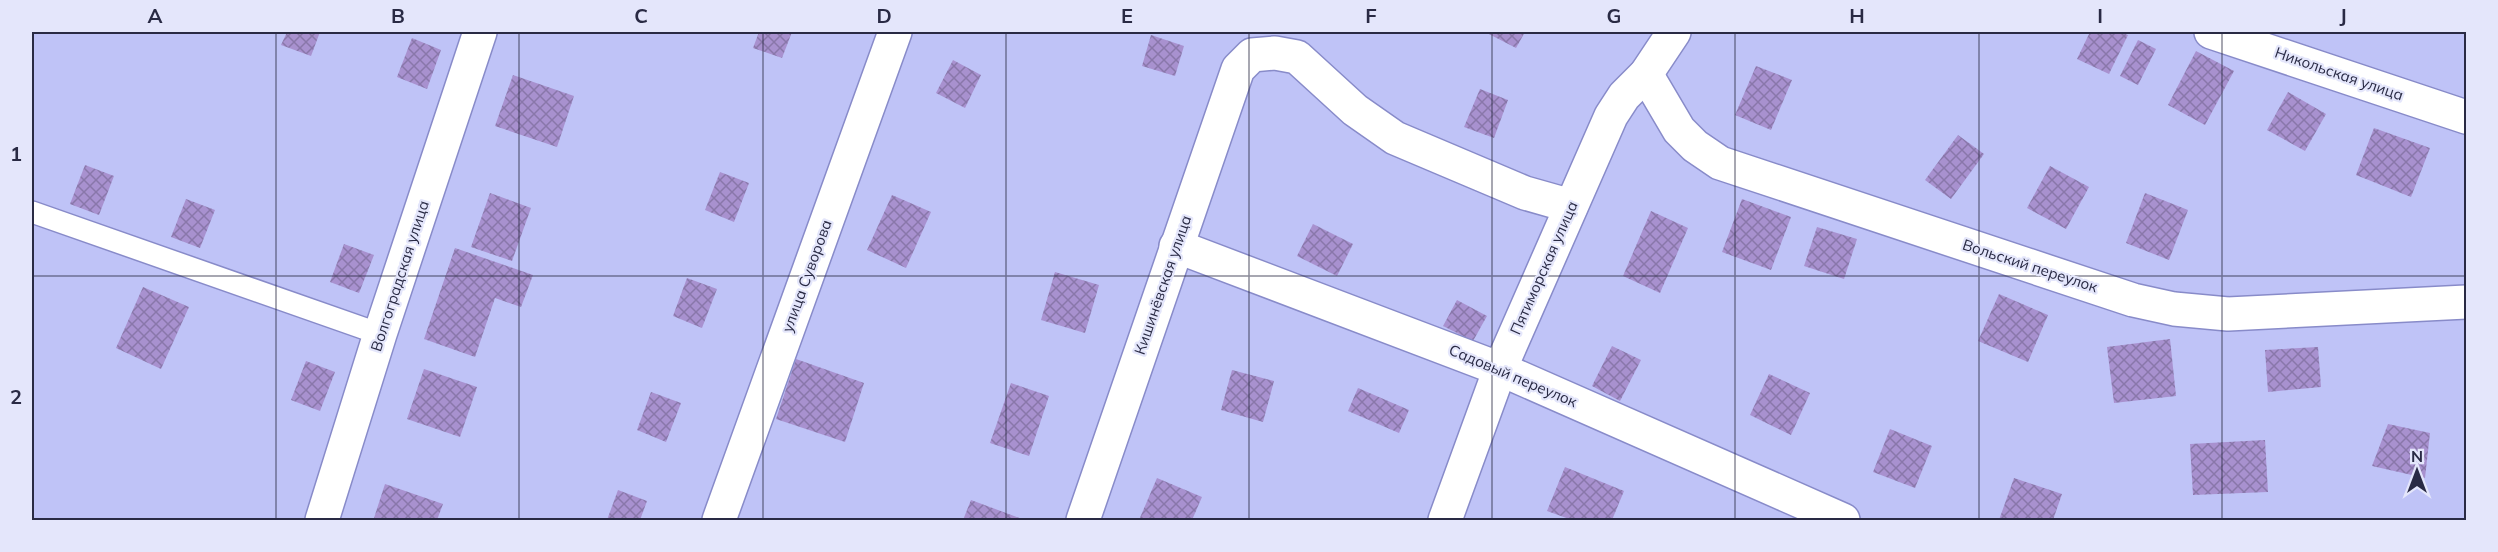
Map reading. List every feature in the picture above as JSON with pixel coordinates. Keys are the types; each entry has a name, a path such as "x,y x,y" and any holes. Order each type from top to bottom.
{"street":[{"name":"Волгоградская улица","path":"322,520 380,334 480,32"},
{"name":"улица Суворова","path":"719,520 895,32"},
{"name":"Пятиморская улица","path":"1445,520 1500,369 1611,116 1624,96 1646,74 1674,32"},
{"name":"Никольская улица","path":"2211,32 2466,117"},
{"name":"Кишинёвская улица","path":"1083,520 1238,69 1252,55 1275,53 1297,57 1355,110 1395,138 1525,193 1571,206"},
{"name":"Вольский переулок","path":"1646,74 1679,130 1695,146 1720,163 2133,300 2174,309 2228,314 2466,302"},
{"name":"Садовый переулок","path":"1176,246 1500,369 1843,520"}],"lane":[{"path":"32,212 380,334"}],"building":[{"path":"287,32 320,32 311,56 281,45"},
{"path":"759,32 792,32 782,58 753,48"},
{"path":"1485,32 1525,32 1516,48"},
{"path":"2090,32 2120,32 2128,35 2109,74 2077,59"},
{"path":"1151,35 1184,46 1175,76 1142,66"},
{"path":"412,38 441,50 427,89 397,77"},
{"path":"2138,40 2156,49 2138,85 2120,76"},
{"path":"2196,51 2234,71 2205,125 2168,105"},
{"path":"953,60 981,75 965,108 936,93"},
{"path":"1756,66 1792,80 1771,130 1735,115"},
{"path":"513,75 574,96 557,147 495,126"},
{"path":"1480,89 1508,100 1494,138 1464,127"},
{"path":"2288,92 2326,114 2305,151 2267,130"},
{"path":"2374,128 2430,148 2411,197 2356,175"},
{"path":"1958,135 1984,154 1951,199 1925,180"},
{"path":"85,165 114,176 99,215 70,204"},
{"path":"2050,166 2089,187 2066,229 2027,208"},
{"path":"720,172 749,183 734,222 705,210"},
{"path":"490,193 531,208 512,261 471,247"},
{"path":"2145,193 2188,210 2169,260 2126,243"},
{"path":"892,195 931,212 906,268 867,250"},
{"path":"186,199 215,210 200,248 171,237"},
{"path":"1742,199 1791,217 1771,270 1722,252"},
{"path":"1651,211 1688,228 1660,293 1623,276"},
{"path":"1313,224 1353,244 1337,276 1297,256"},
{"path":"1817,227 1857,239 1844,279 1804,266"},
{"path":"344,244 374,255 359,293 330,282"},
{"path":"455,248 533,275 521,307 495,298 475,357 424,339"},
{"path":"1055,272 1099,285 1085,333 1041,320"},
{"path":"687,278 717,289 702,328 673,316"},
{"path":"143,287 189,307 161,369 116,348"},
{"path":"1999,294 2048,315 2028,362 1978,341"},
{"path":"1457,300 1487,316 1473,341 1443,326"},
{"path":"2170,339 2176,396 2114,403 2107,347"},
{"path":"1612,346 1641,360 1620,401 1592,386"},
{"path":"2318,347 2321,387 2268,392 2265,350"},
{"path":"796,359 864,383 845,442 776,419"},
{"path":"306,361 335,372 320,411 291,400"},
{"path":"424,369 477,387 460,437 407,419"},
{"path":"1232,370 1274,381 1263,422 1221,410"},
{"path":"1769,374 1810,393 1791,435 1750,415"},
{"path":"1011,383 1049,396 1029,456 990,443"},
{"path":"1358,388 1409,410 1399,433 1348,411"},
{"path":"651,392 681,403 666,442 637,430"},
{"path":"2388,424 2430,433 2425,478 2372,466"},
{"path":"1890,429 1932,446 1915,488 1873,472"},
{"path":"2265,440 2268,492 2193,495 2190,444"},
{"path":"1565,467 1624,491 1612,520 1572,520 1547,511"},
{"path":"1157,478 1202,497 1192,520 1139,520"},
{"path":"2014,478 2062,494 2053,520 1999,520"},
{"path":"385,484 443,504 437,520 374,518"},
{"path":"618,490 647,501 640,520 607,520"},
{"path":"971,500 1025,520 963,520"}]}
